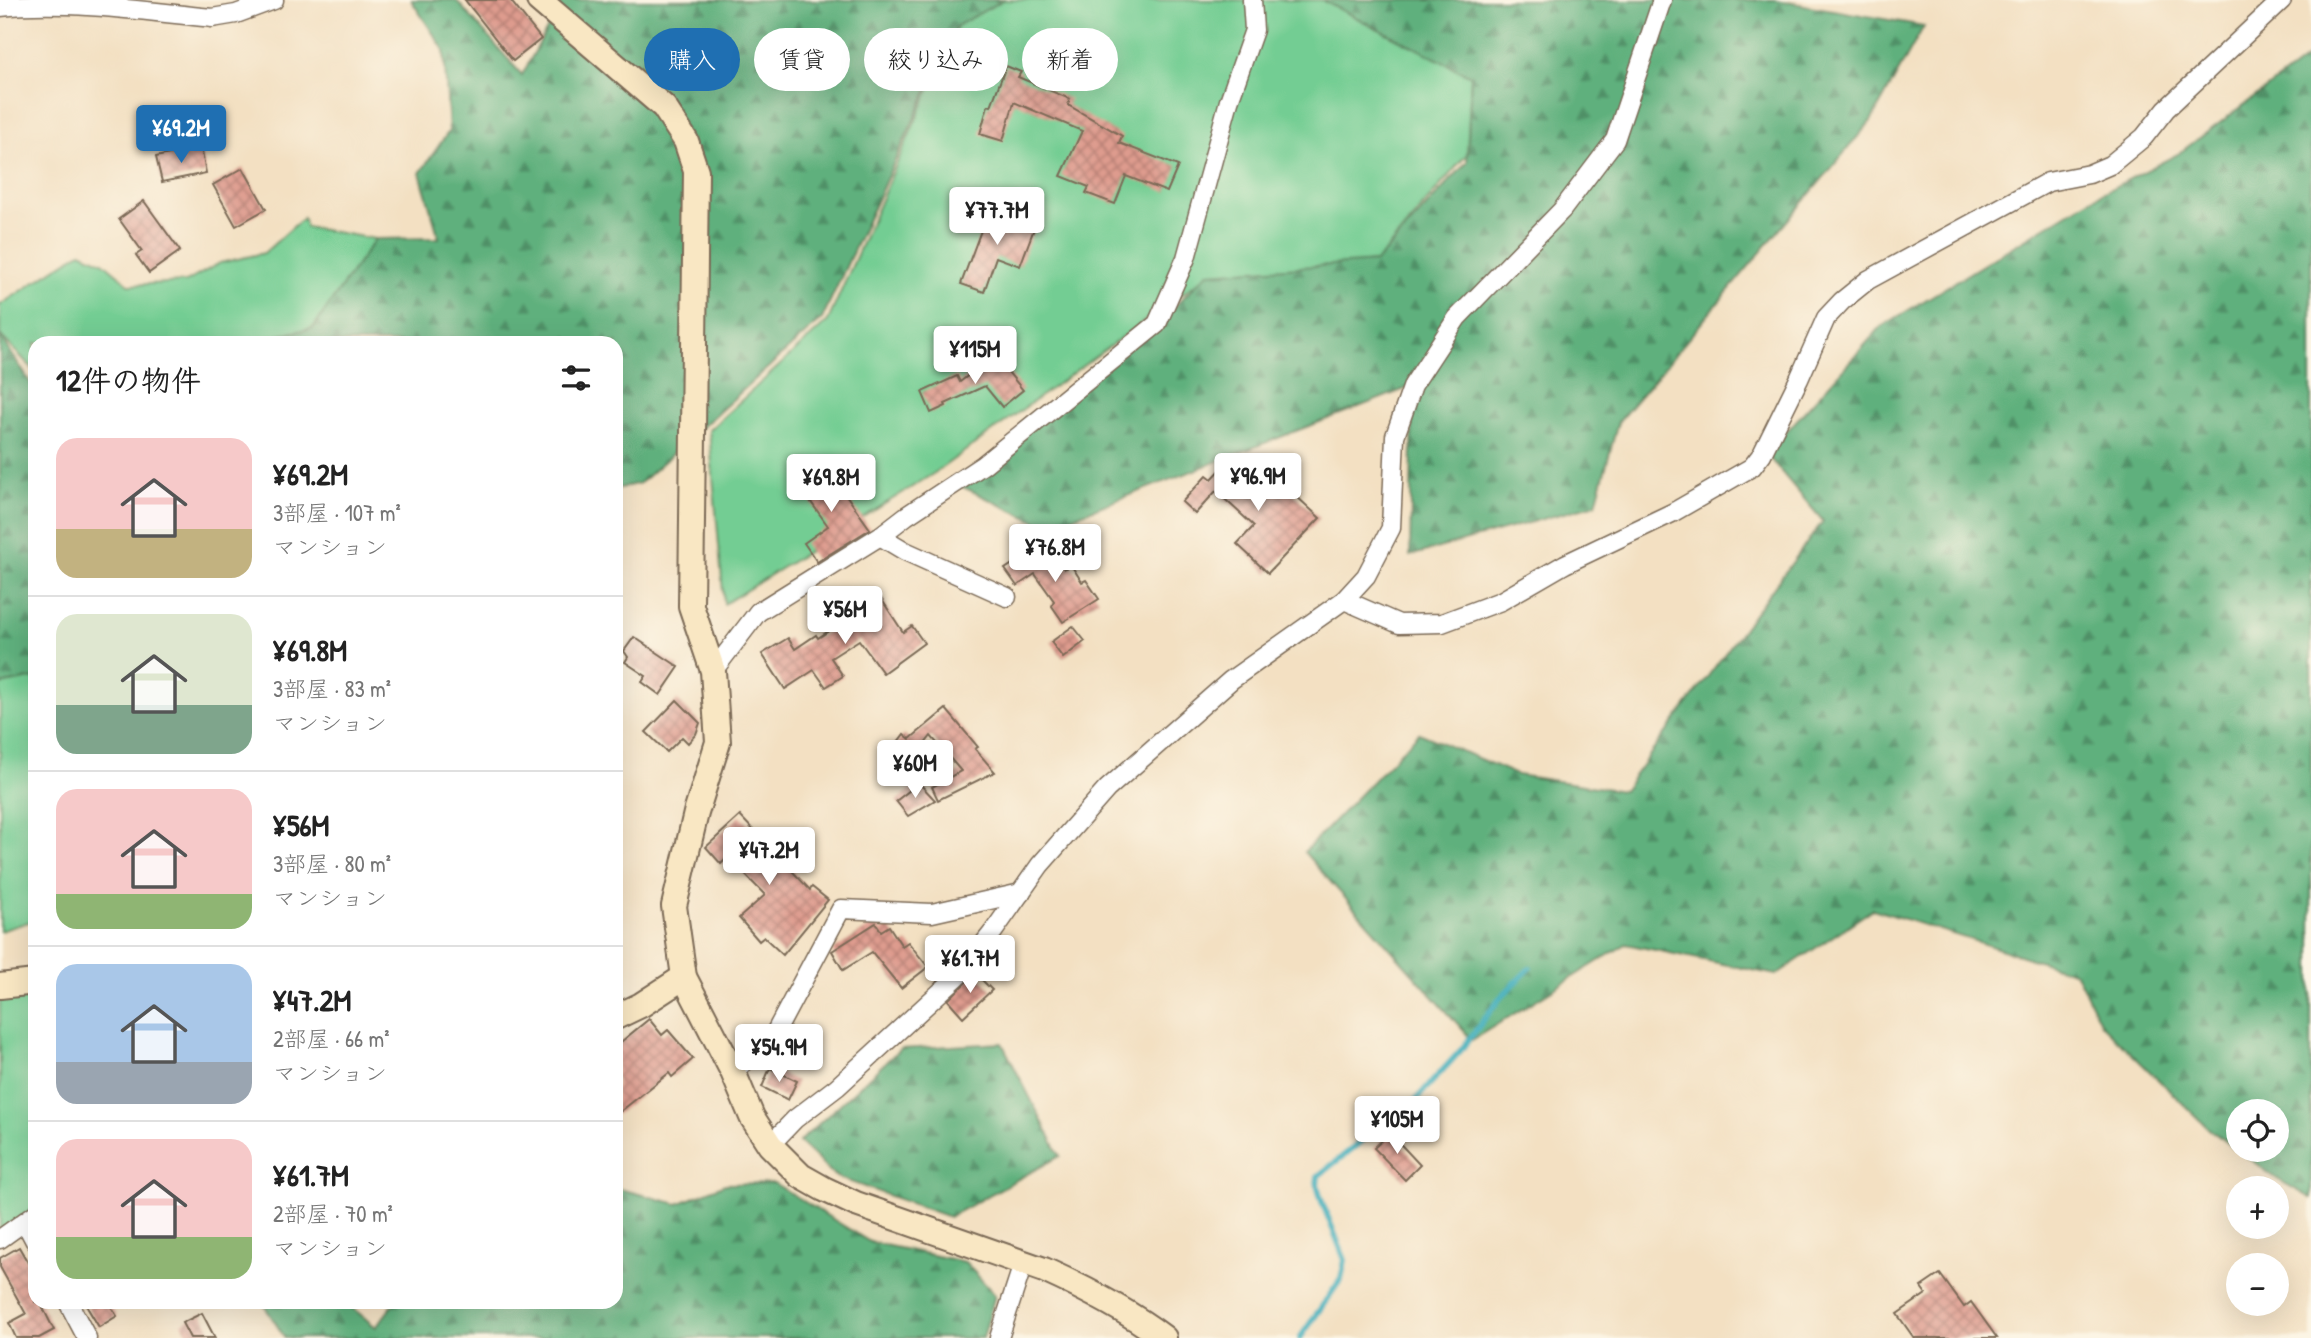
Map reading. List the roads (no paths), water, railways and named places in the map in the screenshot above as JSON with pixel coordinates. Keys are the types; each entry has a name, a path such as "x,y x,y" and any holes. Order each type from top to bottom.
{"street":[{"path":"0,6 67,2 212,18 236,14 274,0"},
{"path":"538,0 664,107 686,141 696,171 691,606 713,671 718,742 695,813 674,906 684,977 733,1072 752,1117 770,1145 801,1176 856,1204 1070,1282 1117,1307 1164,1338"},
{"path":"713,671 758,611 880,537 906,516 983,465 1157,324 1186,258 1228,101 1254,30 1252,0"},
{"path":"770,1145 795,1119 836,1087 959,975 1040,865 1107,789 1231,680 1344,600 1366,576 1391,528 1395,436 1413,385 1457,318 1562,210 1615,140 1662,0"},
{"path":"1344,600 1399,624 1442,624 1501,601 1565,564 1672,513 1752,467 1768,442 1826,318 1842,300 1868,281 2048,182 2089,174 2110,165 2144,138 2166,109 2282,0"},
{"path":"880,537 1007,597"},
{"path":"733,1072 773,1037 841,909 932,913 1021,892"},
{"path":"623,1014 684,977"},
{"path":"0,986 28,983"},
{"path":"0,1240 28,1219"},
{"path":"999,1338 1023,1264"},
{"path":"72,1309 87,1338"}],"waterway":[{"path":"1300,1338 1341,1279 1345,1260 1322,1202 1317,1185 1318,1176 1363,1140 1400,1117 1461,1050 1500,998 1530,968"}]}
